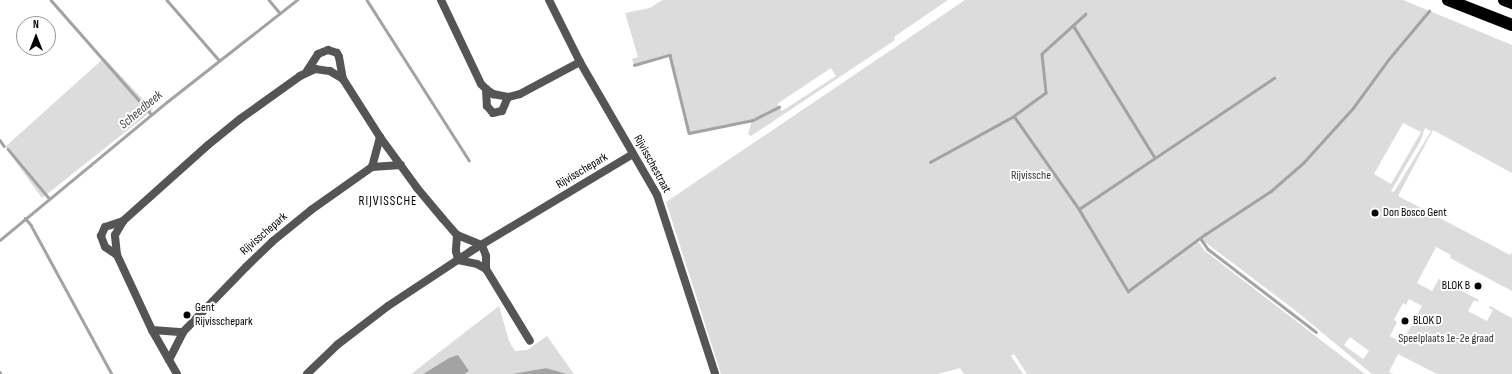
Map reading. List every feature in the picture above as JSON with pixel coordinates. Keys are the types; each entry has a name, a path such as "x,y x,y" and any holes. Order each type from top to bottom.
{"highway":[{"path":"1448,0 1512,25"},
{"path":"1504,0 1512,3"}],"street":[{"path":"442,0 481,84 486,89 501,96 508,97 520,94 580,62"},
{"name":"Rijvisschestraat","path":"549,0 580,62 658,195 715,374"},
{"path":"177,374 152,330 117,255 115,235 123,221 208,145 240,119 307,71 318,54 328,50 337,53 340,57 343,79 380,137 400,165 457,235 482,245 486,256 486,269"},
{"path":"307,71 315,69 330,71 343,79"},
{"path":"486,89 487,106 493,113 502,111 508,97"},
{"path":"380,137 372,167 400,165"},
{"name":"Rijvisschepark","path":"307,374 337,345 388,306 482,245 633,154"},
{"name":"Rijvisschepark","path":"169,360 183,332 273,241 311,210 372,167"},
{"path":"117,255 105,247 101,236 105,227 123,221"},
{"path":"457,235 456,251 458,260 477,264 486,269 530,341"},
{"path":"152,330 183,332"}],"green space":[{"path":"662,0 948,0 894,37 895,40 751,136 748,134 752,120 689,133 670,55 634,65 632,59 638,57 625,13 650,8","holes":["831,68 836,76 782,111 777,104"]},
{"name":"Rijvissche","path":"965,0 1403,0 1512,45 1512,173 1433,130 1398,196 1510,255 1512,252 1512,291 1450,258 1451,255 1436,247 1417,283 1432,291 1439,279 1479,300 1478,302 1474,300 1468,311 1487,321 1493,310 1489,308 1490,306 1512,318 1512,374 1437,374 1398,354 1389,372 1393,374 1372,374 1296,311 1201,239 1198,241 1205,251 1365,374 1027,374 1014,354 1011,356 1023,374 964,374 960,368 938,374 721,374 666,202","holes":["1403,123 1421,132 1391,184 1374,174","1425,128 1431,131 1394,192 1391,191 1421,140","1409,299 1422,306 1402,343 1390,336 1397,322 1394,320 1403,303 1406,305","1350,337 1369,351 1363,359 1344,345"]},
{"path":"104,58 153,110 42,198 5,147"},
{"path":"499,306 509,341 515,351 527,350 547,336 574,374 567,374 546,368 512,374 465,374 469,371 449,358 423,374 411,374"}],"shaded area":[{"path":"458,355 469,371 465,374 423,374 449,358"},
{"path":"546,368 567,374 512,374"}],"waterway":[{"path":"51,0 151,114"},
{"path":"167,0 219,60"},
{"path":"269,0 280,13"},
{"name":"Scheedbeek","path":"0,240 168,101 297,0"},
{"path":"367,0 469,160"},
{"path":"1086,14 1042,54 1046,93 1014,116 1079,209 1128,291 1204,235 1271,191 1303,163 1353,108 1388,60 1429,11"},
{"path":"1073,25 1155,158"},
{"path":"634,65 670,55 689,133 753,120 779,107"},
{"path":"1079,209 1274,78"},
{"path":"930,162 1014,116"},
{"path":"0,140 4,146"},
{"path":"8,149 49,198"},
{"path":"25,218 31,225 112,374"},
{"path":"1201,239 1208,249 1316,332"}],"place":[{"name":"Don Bosco Gent","path":"1375,213"},
{"name":"BLOK B","path":"1478,286"},
{"name":"Gent Rijvisschepark","path":"187,315"},
{"name":"BLOK D","path":"1405,321"}],"district":[{"name":"RIJVISSCHE","path":"388,201"}],"park label":[{"name":"Speelplaats 1e-2e graad","path":"1446,339"}]}
